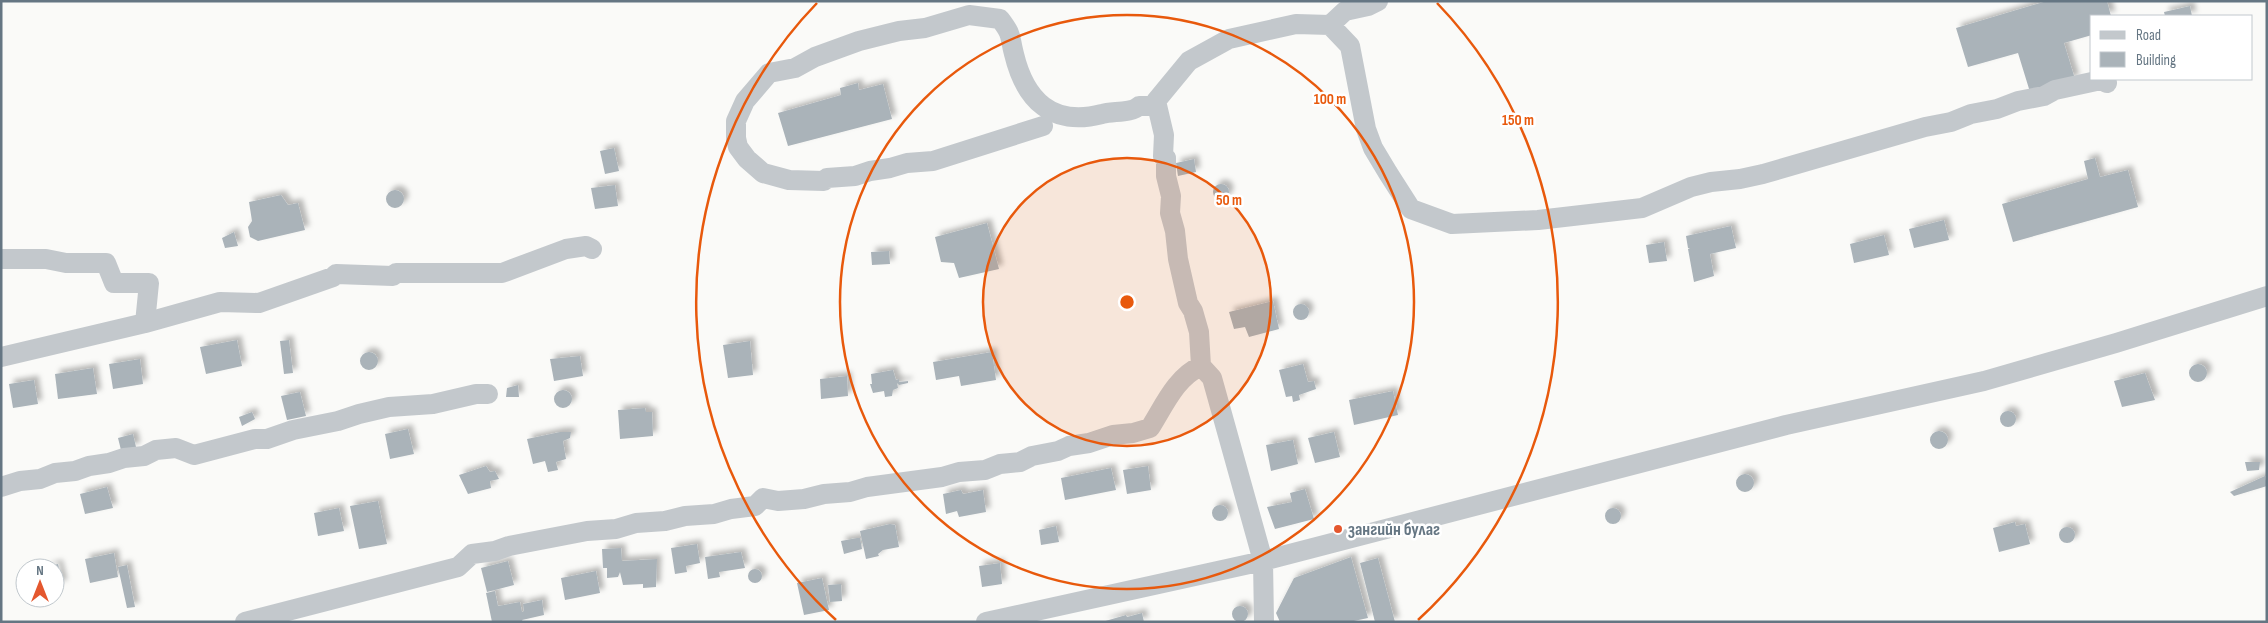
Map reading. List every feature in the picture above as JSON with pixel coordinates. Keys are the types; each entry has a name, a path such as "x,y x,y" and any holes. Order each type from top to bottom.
{"street":[{"path":"1264,622 1263,560 1212,378 1201,366 1199,332 1193,311 1188,303 1178,259 1175,230 1170,213 1171,196 1166,176 1166,158 1163,156 1164,135 1156,101 1189,61 1224,42 1279,26 1296,24 1330,25 1345,11 1378,1"},
{"path":"1043,126 933,161 907,163 890,168 870,170 855,176 826,178 824,181 789,180 764,173 747,159 738,147 736,138 736,121 745,101 769,73 795,68 815,57 859,41 900,31 925,28 969,15 1000,19 1011,34 1014,54 1030,94 1050,112 1061,115 1092,116 1113,111 1136,109 1139,106 1156,106"},
{"path":"1330,25 1350,46 1366,129 1378,156 1411,210 1452,224 1529,221 1642,208 1691,187 1711,182 1740,180 1763,174 1925,127 1951,122 1971,114 2044,96 2055,90 2101,80 2107,83"},
{"path":"1,356 145,323 220,302 259,303 333,277 336,274 393,276 396,273 502,273 566,249 586,246 592,249"},
{"path":"1,259 46,259 66,263 106,263 114,282 149,284 145,323"},
{"path":"986,622 1263,560 1786,425 1984,380 2267,296"},
{"path":"245,622 458,567 472,554 495,551 509,546 587,530 616,529 636,523 714,514 732,508 755,506 764,498 778,501 804,499 824,494 850,492 867,486 942,477 959,472 985,470 1000,464 1020,462 1032,456 1058,451 1069,446 1089,443 1112,435 1133,433 1150,428 1171,394 1189,372 1201,366"},
{"path":"1,487 20,481 40,479 55,473 75,471 89,466 144,456 156,450 176,448 194,455 254,439 267,439 293,430 338,421 389,407 425,404 476,394 488,394"}],"building":[{"path":"2047,1 2107,1 2111,15 2090,15 2090,36 2064,43 2075,79 2030,92 2018,53 1968,67 1956,28"},
{"path":"2190,6 2192,15 2165,15 2164,12"},
{"path":"858,83 859,90 883,84 892,119 788,146 778,113 841,95 840,88"},
{"path":"614,148 619,171 605,174 600,151"},
{"path":"2095,158 2100,177 2128,170 2138,207 2013,242 2002,204 2088,179 2084,161"},
{"path":"1194,159 1196,172 1178,176 1176,163"},
{"path":"1218,184 1224,184 1229,189 1227,198 1218,200 1213,195 1213,189"},
{"path":"615,185 618,206 595,209 591,188"},
{"path":"395,190 401,193 404,199 401,205 395,208 389,205 386,199 389,193"},
{"path":"281,195 288,205 298,203 305,230 258,241 250,237 248,227 252,221 249,202"},
{"path":"1944,220 1949,240 1914,248 1909,229"},
{"path":"987,223 999,269 959,278 954,263 941,262 935,237"},
{"path":"1731,226 1736,248 1710,254 1714,276 1694,282 1688,249 1690,248 1688,248 1686,236"},
{"path":"234,232 238,246 225,248 222,238"},
{"path":"1884,235 1889,255 1854,263 1850,244"},
{"path":"1664,242 1667,261 1649,263 1646,245"},
{"path":"889,251 890,264 872,265 871,252"},
{"path":"1273,301 1279,329 1249,337 1245,327 1234,329 1229,312"},
{"path":"1298,304 1304,304 1309,309 1307,318 1298,320 1293,315 1293,309"},
{"path":"237,340 242,366 206,374 200,347"},
{"path":"289,340 293,373 284,374 280,341"},
{"path":"750,341 753,375 728,378 723,345"},
{"path":"369,352 375,355 378,361 375,367 369,370 363,367 360,361 363,355"},
{"path":"992,352 996,380 961,386 959,376 936,380 933,362"},
{"path":"580,356 583,376 554,381 550,359"},
{"path":"140,359 143,384 113,389 109,364"},
{"path":"1303,364 1308,382 1314,381 1316,389 1299,395 1300,400 1293,402 1292,396 1286,397 1279,370"},
{"path":"2198,364 2204,367 2207,373 2204,379 2198,382 2192,379 2189,373 2192,367"},
{"path":"93,368 97,394 58,399 55,374"},
{"path":"893,370 896,380 899,379 899,382 908,381 908,383 899,385 897,383 898,388 893,390 892,396 885,397 884,391 873,393 870,384 872,384 871,374"},
{"path":"2145,373 2155,400 2122,407 2114,381"},
{"path":"847,376 848,396 821,399 820,379"},
{"path":"34,380 38,404 13,408 9,384"},
{"path":"518,385 519,397 506,397 507,388"},
{"path":"559,390 567,390 572,395 570,406 559,408 554,403 554,395"},
{"path":"1393,391 1398,415 1354,425 1349,400"},
{"path":"300,392 306,416 287,420 281,396"},
{"path":"645,408 646,412 652,412 653,436 620,439 618,410"},
{"path":"2005,411 2011,411 2016,416 2014,425 2005,427 2000,422 2000,416"},
{"path":"252,412 255,419 242,426 239,417"},
{"path":"408,429 414,454 390,459 385,434"},
{"path":"1935,431 1943,431 1948,436 1946,447 1935,449 1930,444 1930,436"},
{"path":"560,432 571,432 570,438 563,441 566,459 556,462 558,470 548,472 545,461 533,464 527,439"},
{"path":"1334,432 1340,457 1315,463 1308,438"},
{"path":"133,434 136,447 121,450 118,438"},
{"path":"1293,440 1298,464 1271,471 1266,445"},
{"path":"2245,462 2260,462 2259,470 2247,471"},
{"path":"486,466 490,472 495,471 499,479 490,481 491,488 468,494 459,475"},
{"path":"1148,466 1151,490 1127,494 1123,470"},
{"path":"1111,468 1116,490 1065,500 1061,478"},
{"path":"1741,474 1749,474 1754,479 1752,490 1741,492 1736,487 1736,479"},
{"path":"2265,476 2267,486 2234,496 2230,492"},
{"path":"107,487 113,508 85,514 80,494"},
{"path":"1305,489 1314,519 1275,529 1267,507 1292,502 1290,493"},
{"path":"961,490 963,494 983,490 986,512 959,517 957,511 946,514 943,494"},
{"path":"378,501 387,544 359,549 350,506"},
{"path":"1217,505 1223,505 1228,510 1226,519 1217,521 1212,516 1212,510"},
{"path":"339,508 344,531 318,536 314,513"},
{"path":"1610,508 1616,508 1621,513 1619,522 1610,524 1605,519 1605,513"},
{"path":"2015,522 2016,526 2025,524 2030,544 1999,552 1993,528"},
{"path":"890,524 895,525 899,547 883,550 878,554 879,556 866,559 860,531"},
{"path":"1056,526 1059,542 1041,545 1039,530"},
{"path":"2064,527 2070,527 2075,532 2073,541 2064,543 2059,538 2059,532"},
{"path":"860,538 862,549 844,554 841,541"},
{"path":"697,544 700,563 686,566 687,572 675,574 671,548"},
{"path":"621,548 622,561 657,559 656,587 643,588 643,584 623,585 620,572 618,577 607,578 607,568 603,568 602,549"},
{"path":"741,552 745,568 719,572 720,577 708,579 705,557"},
{"path":"114,553 118,577 90,583 85,559"},
{"path":"1351,557 1368,618 1349,622 1280,622 1276,613 1294,578"},
{"path":"1378,558 1395,622 1375,622 1360,563"},
{"path":"508,561 514,585 487,592 481,568"},
{"path":"1000,563 1002,584 982,587 979,566"},
{"path":"127,565 135,607 127,608 118,567"},
{"path":"752,569 758,569 762,576 758,583 752,583 748,579 748,573"},
{"path":"596,571 600,593 565,600 561,578"},
{"path":"822,578 829,610 804,615 797,583"},
{"path":"841,584 842,601 830,602 828,585"},
{"path":"495,591 498,606 520,602 522,612 524,611 523,604 542,600 544,615 522,620 523,622 492,622 486,593"},
{"path":"1237,606 1243,606 1248,611 1246,620 1237,622 1232,617 1232,611"},
{"path":"1142,613 1144,622 1102,622 1126,615 1127,617"}],"place":[{"name":"зангийн булаг","path":"1338,529"}]}
